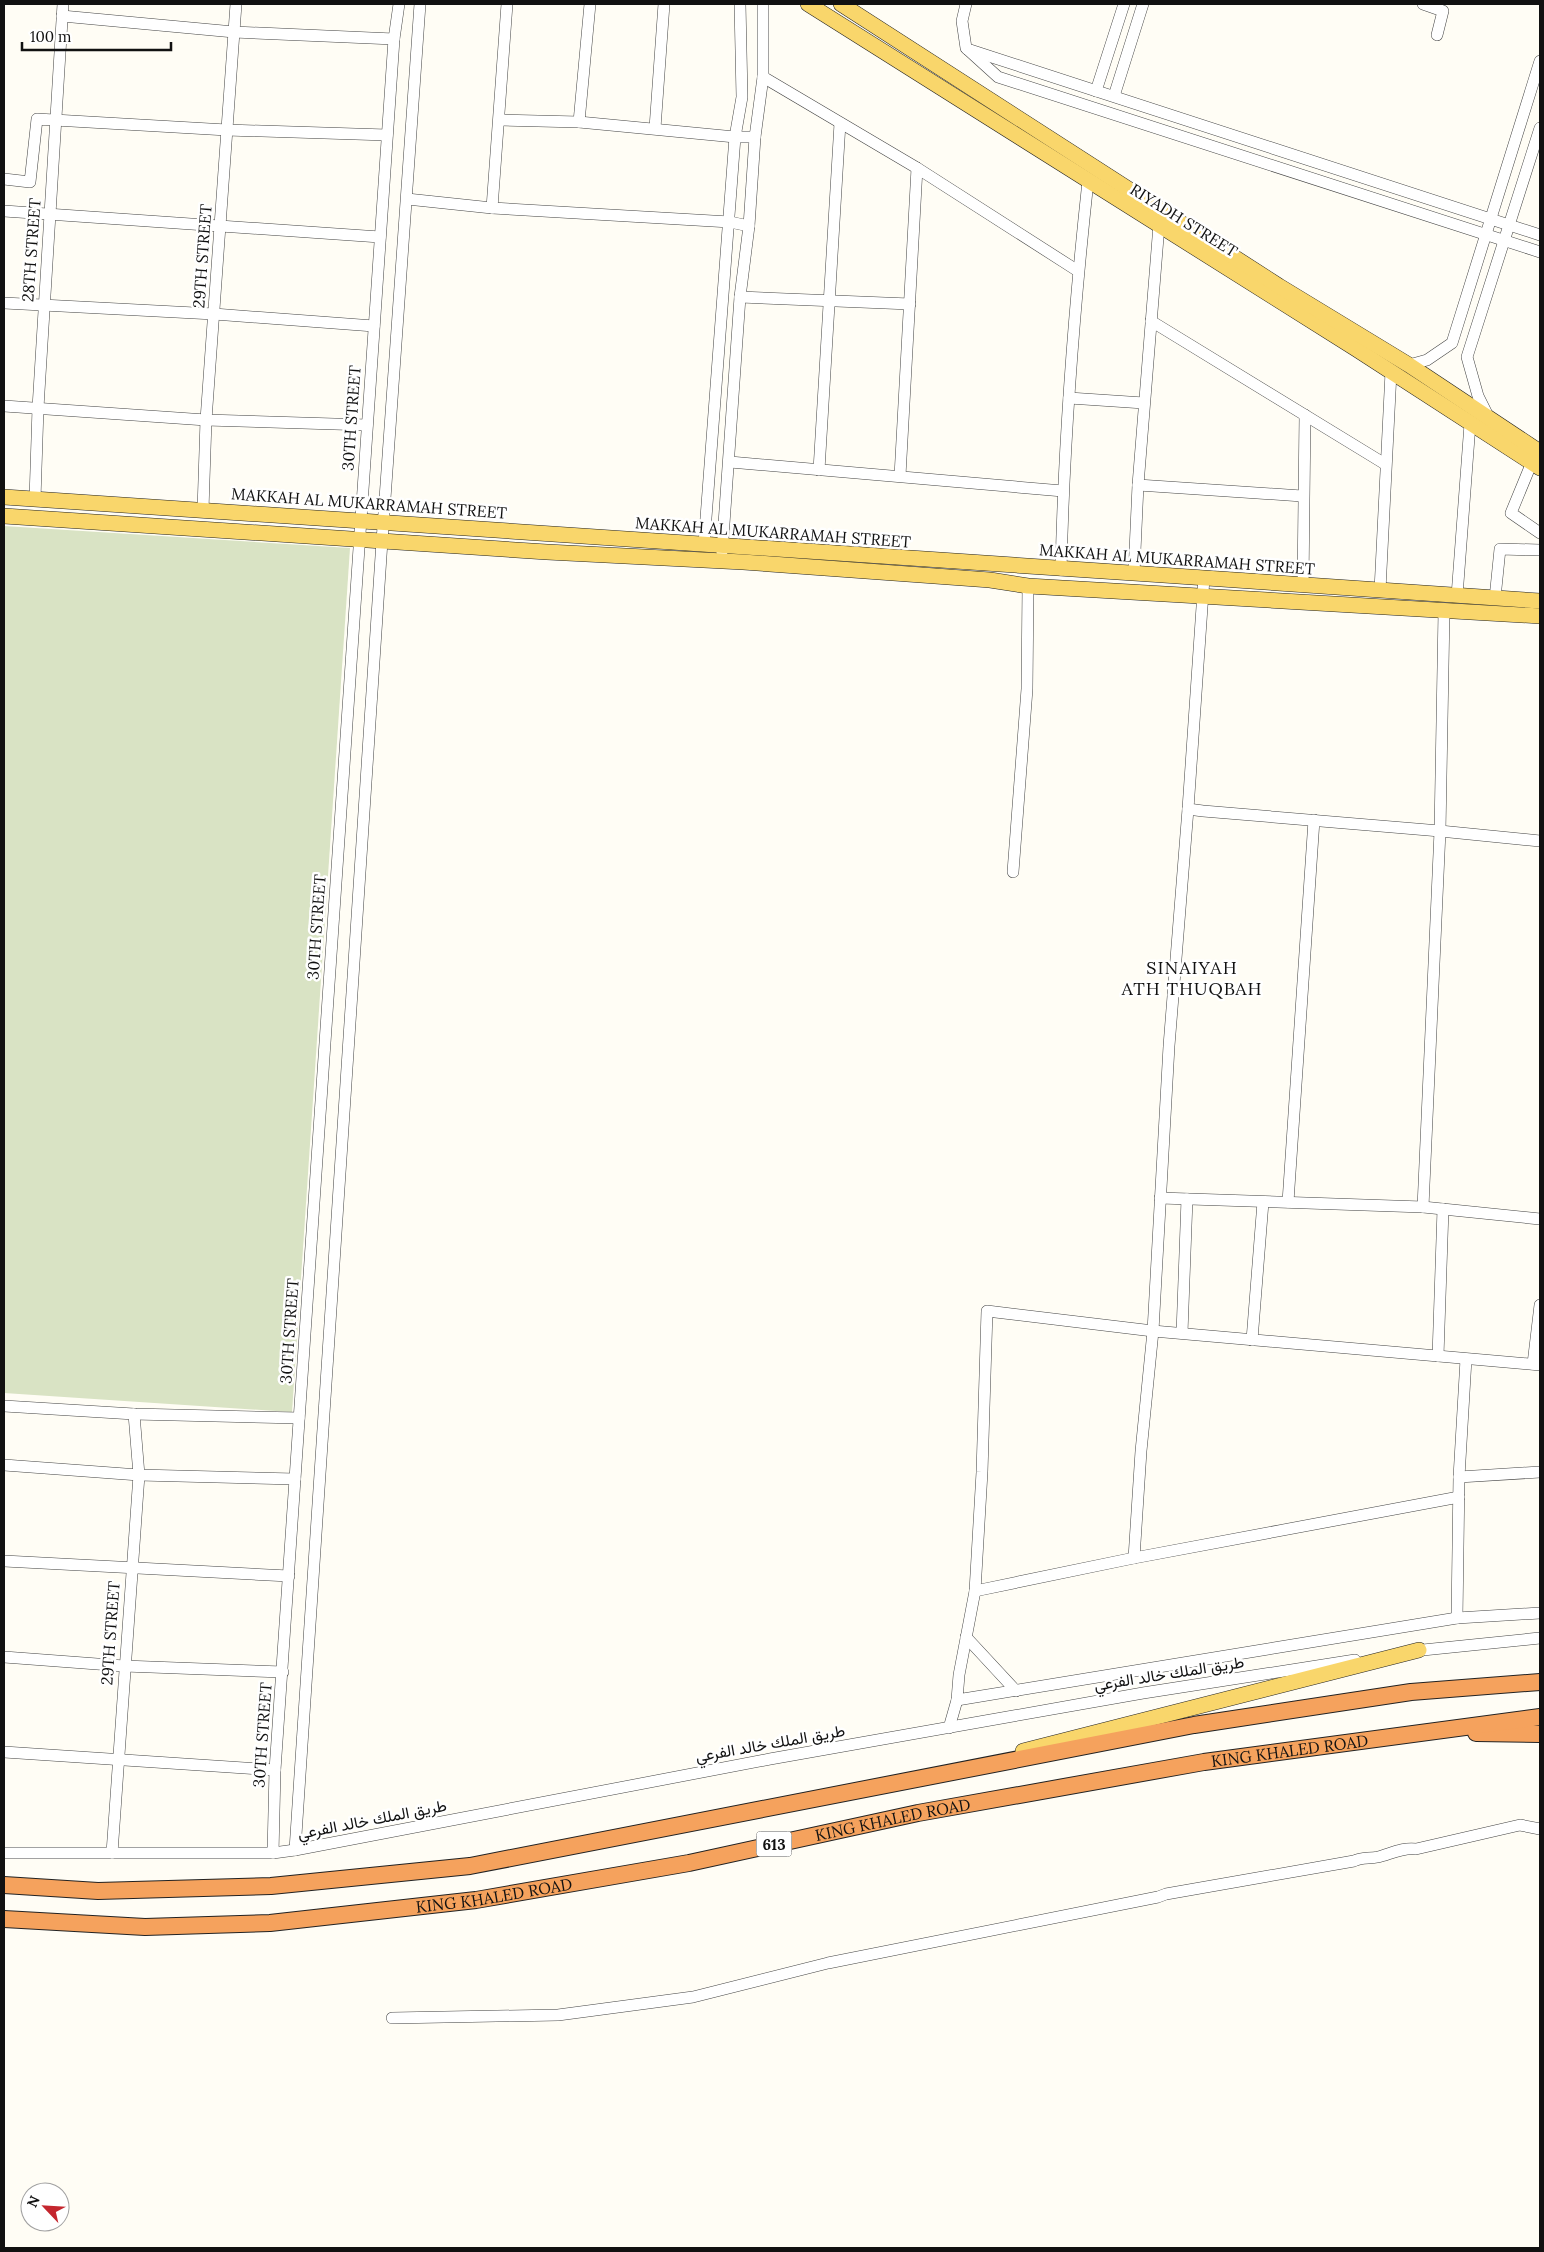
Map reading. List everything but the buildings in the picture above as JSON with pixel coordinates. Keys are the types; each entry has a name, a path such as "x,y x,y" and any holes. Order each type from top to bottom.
{"highway":[{"name":"KING KHALED ROAD","path":"4,1885 98,1891 272,1886 470,1866 1194,1725 1412,1692 1540,1682"},
{"name":"KING KHALED ROAD","path":"4,1919 145,1927 270,1923 476,1900 689,1863 918,1813 1204,1762 1540,1717"},
{"path":"1419,1732 1540,1734"},
{"path":"4,1876 98,1891"}],"main road":[{"name":"RIYADH STREET","path":"808,4 1045,144 1409,365 1489,419 1537,461"},
{"name":"RIYADH STREET","path":"841,4 1045,144 1088,181 1470,424 1537,461"},
{"name":"MAKKAH AL MUKARRAMAH STREET","path":"4,497 384,520 1061,570 1134,573 1540,601"},
{"name":"MAKKAH AL MUKARRAMAH STREET","path":"4,516 360,540 720,560 990,580 1028,586 1444,612 1540,616"},
{"path":"1371,607 1390,598 1386,591"},
{"path":"923,1779 1151,1717 1419,1650"}],"street":[{"name":"28TH STREET","path":"35,499 38,408 63,4"},
{"name":"29TH STREET","path":"203,510 206,420 236,4"},
{"name":"30TH STREET","path":"273,1853 275,1770 288,1576 387,135 394,39 399,4"},
{"path":"295,1850 382,541 420,4"},
{"path":"492,208 500,120 507,4"},
{"path":"578,122 590,4"},
{"path":"704,544 735,138 742,98 740,4"},
{"path":"720,560 724,545 740,297 749,226 755,137 763,77 763,4"},
{"path":"966,4 962,21 966,48 998,77 1540,252"},
{"path":"1096,91 1124,4"},
{"path":"1114,96 1143,4"},
{"path":"1423,4 1443,11 1436,35"},
{"path":"655,128 660,5"},
{"path":"62,16 234,32 394,39"},
{"path":"966,48 1540,235"},
{"path":"1409,365 1427,360 1452,343 1540,61"},
{"path":"763,77 918,168 1078,271"},
{"path":"4,179 30,182 35,124 38,118 227,130 387,135"},
{"path":"500,120 578,122 655,128 735,138 755,137"},
{"path":"819,470 840,123"},
{"path":"1489,419 1478,396 1467,358 1540,128"},
{"path":"900,476 918,168"},
{"path":"1061,570 1063,491 1069,398 1078,271 1088,181"},
{"path":"407,200 492,208 730,222 749,226"},
{"path":"4,211 380,237"},
{"path":"1134,573 1138,485 1159,225"},
{"path":"740,297 910,304"},
{"path":"4,303 214,314 374,326"},
{"path":"1151,321 1385,464"},
{"path":"1452,343 1469,350"},
{"path":"1386,591 1385,464 1391,372"},
{"path":"1069,398 1144,403"},
{"path":"4,406 206,420 367,426"},
{"path":"1302,585 1302,496 1305,415"},
{"path":"1457,596 1470,424"},
{"path":"1537,461 1510,512 1540,532"},
{"path":"730,462 1063,491"},
{"path":"1138,485 1302,496"},
{"path":"1495,598 1500,549 1540,550"},
{"path":"1134,1558 1141,1451 1153,1331 1160,1198 1204,578"},
{"path":"1013,872 1027,690 1028,586"},
{"path":"1423,1207 1440,832 1444,612"},
{"path":"1188,808 1540,841"},
{"path":"1288,1202 1314,820"},
{"path":"1160,1198 1423,1207 1540,1219"},
{"path":"1182,1333 1187,1199"},
{"path":"1252,1340 1263,1202"},
{"path":"1438,1356 1443,1209"},
{"path":"949,1728 957,1700 959,1675 975,1591 982,1472 987,1311 1153,1331 1537,1365 1540,1305"},
{"path":"1457,1618 1459,1477 1466,1359"},
{"path":"4,1406 134,1414 299,1418"},
{"name":"29TH STREET","path":"112,1853 139,1475 134,1414"},
{"path":"4,1465 139,1475 295,1479"},
{"path":"1459,1477 1540,1472"},
{"path":"975,1591 1134,1558 1459,1497"},
{"path":"4,1561 288,1576"},
{"path":"957,1700 1457,1618 1540,1613"},
{"path":"966,1638 1016,1690"},
{"name":"طريق الملك خالد الفرعي","path":"4,1853 273,1853 295,1850 761,1760 1143,1693 1419,1650 1540,1638"},
{"path":"4,1656 124,1666 283,1672"},
{"path":"4,1752 275,1770"},
{"path":"392,2018 558,2016 693,1998 828,1964 1166,1894 1344,1863 1362,1858 1378,1857 1390,1852 1397,1853 1410,1848 1520,1825 1540,1829"}],"green space":[{"path":"4,526 350,548 292,1412 4,1393"}],"district":[{"name":"SINAIYAH ATH THUQBAH","path":"1192,978"}]}
